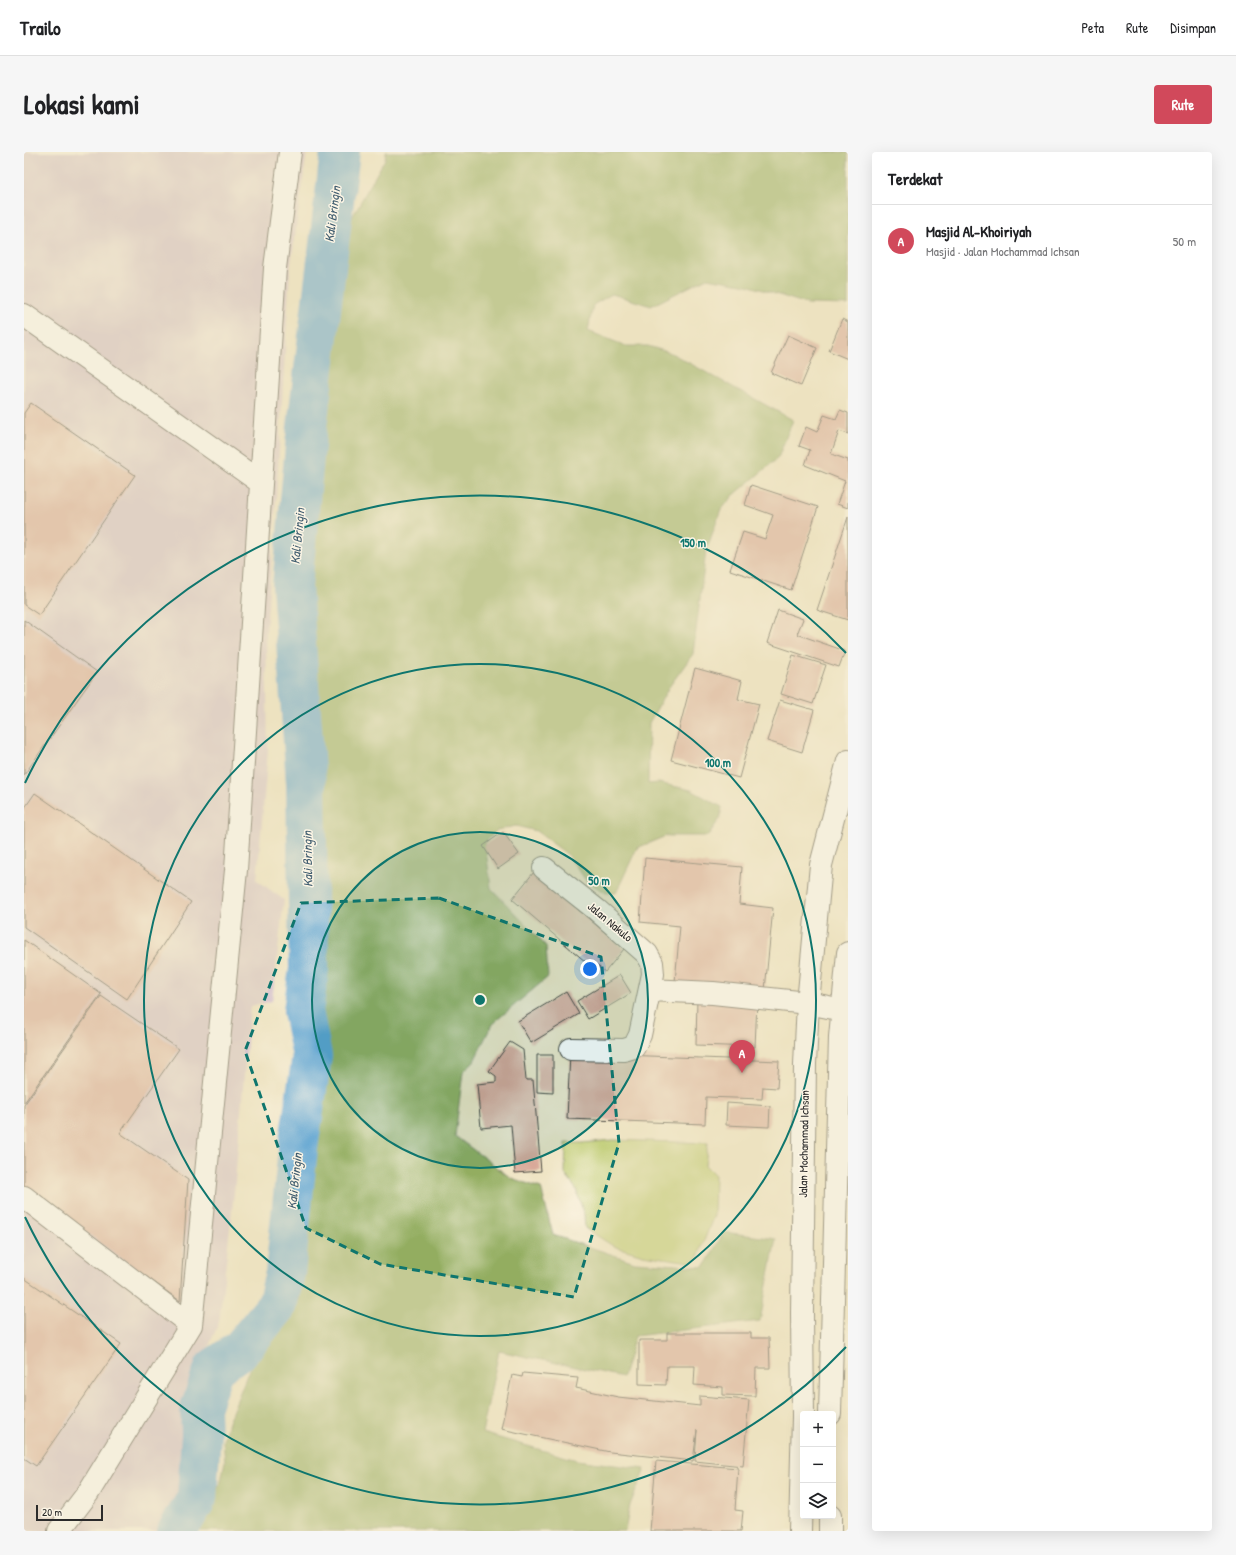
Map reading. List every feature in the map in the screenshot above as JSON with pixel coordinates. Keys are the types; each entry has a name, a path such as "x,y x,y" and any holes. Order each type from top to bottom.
{"main road":[{"path":"59,1531 88,1493 191,1325 236,870 274,268 290,152"},
{"path":"24,315 260,482"},
{"name":"Jalan Mochammad Ichsan","path":"800,1531 803,1417 802,1313 805,1072 808,1003 821,865 846,774"},
{"name":"Jalan Nakulo","path":"544,868 597,910 647,954 652,963 653,974 650,990 640,1035 634,1046 624,1050 571,1049"},
{"path":"830,1411 840,1037 845,1010 848,953"},
{"path":"650,990 713,993 808,1003 845,1010"},
{"path":"24,1197 191,1325"},
{"path":"830,1519 830,1531"}],"highlighted area":[{"path":"439,898 601,957 619,1143 574,1297 380,1264 306,1228 245,1051 301,903"}],"shaded area":[{"path":"24,152 307,152 290,271 275,516 266,632 268,750 257,880 284,900 272,1001 250,1006 234,1193 219,1322 193,1385 185,1441 185,1507 170,1531 24,1531"}],"green space":[{"path":"386,152 848,152 848,305 807,304 747,285 707,278 651,306 612,294 593,305 588,331 626,346 648,346 671,353 793,420 778,458 734,495 721,510 706,551 693,654 669,687 649,723 648,784 659,783 691,790 722,807 720,818 708,836 666,836 637,848 616,893 606,893 587,882 568,855 536,831 516,826 497,830 485,843 491,888 546,946 548,977 492,1024 474,1061 463,1072 455,1136 511,1178 541,1188 553,1235 635,1262 704,1267 724,1232 776,1239 760,1321 635,1336 623,1377 499,1351 482,1433 577,1460 645,1469 630,1505 625,1531 197,1531 221,1481 225,1461 223,1441 228,1422 255,1355 285,1325 299,1299 305,1247 306,1156 322,1038 324,875 314,777 308,624 317,509 320,380 352,217 385,159"},
{"path":"612,1140 708,1143 705,1165 715,1175 714,1215 697,1259 690,1262 643,1255 613,1246 585,1228 584,1214 576,1189 565,1174 566,1143"}],"building":[{"path":"842,319 848,322 848,359 829,351"},
{"path":"788,335 817,348 801,386 771,373"},
{"path":"31,403 135,475 39,615 24,605 24,413"},
{"path":"840,410 848,413 848,434 839,431 831,454 848,460 848,508 837,504 845,481 805,465 810,450 799,446 806,427 817,432 824,415 836,419"},
{"path":"751,485 818,507 791,590 730,570 743,532 765,539 773,515 745,505"},
{"path":"848,517 848,620 817,610"},
{"path":"778,610 803,619 797,634 845,651 839,667 767,643"},
{"path":"24,620 97,672 24,775"},
{"path":"793,655 826,665 813,704 781,694"},
{"path":"695,668 742,681 738,699 759,704 739,778 671,760"},
{"path":"780,700 814,710 802,752 767,741"},
{"path":"35,793 191,902 127,999 24,927 24,809"},
{"path":"503,832 519,854 498,869 483,846"},
{"path":"645,858 742,867 739,904 773,908 765,990 675,982 680,926 640,922"},
{"path":"534,872 624,949 605,972 595,964 593,968 512,899"},
{"path":"24,940 101,994 24,1103"},
{"path":"620,975 631,993 588,1019 577,1001"},
{"path":"566,992 579,1014 531,1043 518,1021"},
{"path":"101,996 179,1049 120,1133 188,1180 180,1301 24,1187 24,1105"},
{"path":"697,999 757,1001 755,1047 696,1045"},
{"path":"510,1042 523,1050 526,1080 533,1080 541,1171 515,1173 511,1125 481,1128 477,1084 496,1082 496,1076 489,1071"},
{"path":"570,1053 779,1061 777,1088 763,1087 762,1099 706,1097 705,1124 567,1119"},
{"path":"537,1055 553,1055 553,1093 537,1092"},
{"path":"727,1103 770,1106 769,1127 726,1125"},
{"path":"24,1278 121,1344 36,1466 24,1458"},
{"path":"667,1333 751,1333 751,1338 769,1338 770,1368 756,1368 755,1396 723,1395 723,1387 694,1385 695,1366 667,1366 666,1385 639,1384 639,1340 667,1340"},
{"path":"523,1373 578,1378 576,1388 618,1397 700,1406 700,1396 749,1400 743,1466 695,1461 697,1430 693,1461 610,1452 501,1429 512,1375 522,1377"},
{"path":"656,1461 738,1468 735,1510 743,1511 741,1531 650,1531"}],"waterway":[{"name":"Kali Bringin","path":"177,1531 197,1498 201,1434 200,1408 214,1368 240,1350 277,1305 285,1273 298,1148 312,1056 303,1011 309,969 306,784 292,586 306,435 340,152"}],"place":[{"name":"Masjid Al-Khoiriyah","path":"742,1073"}]}
